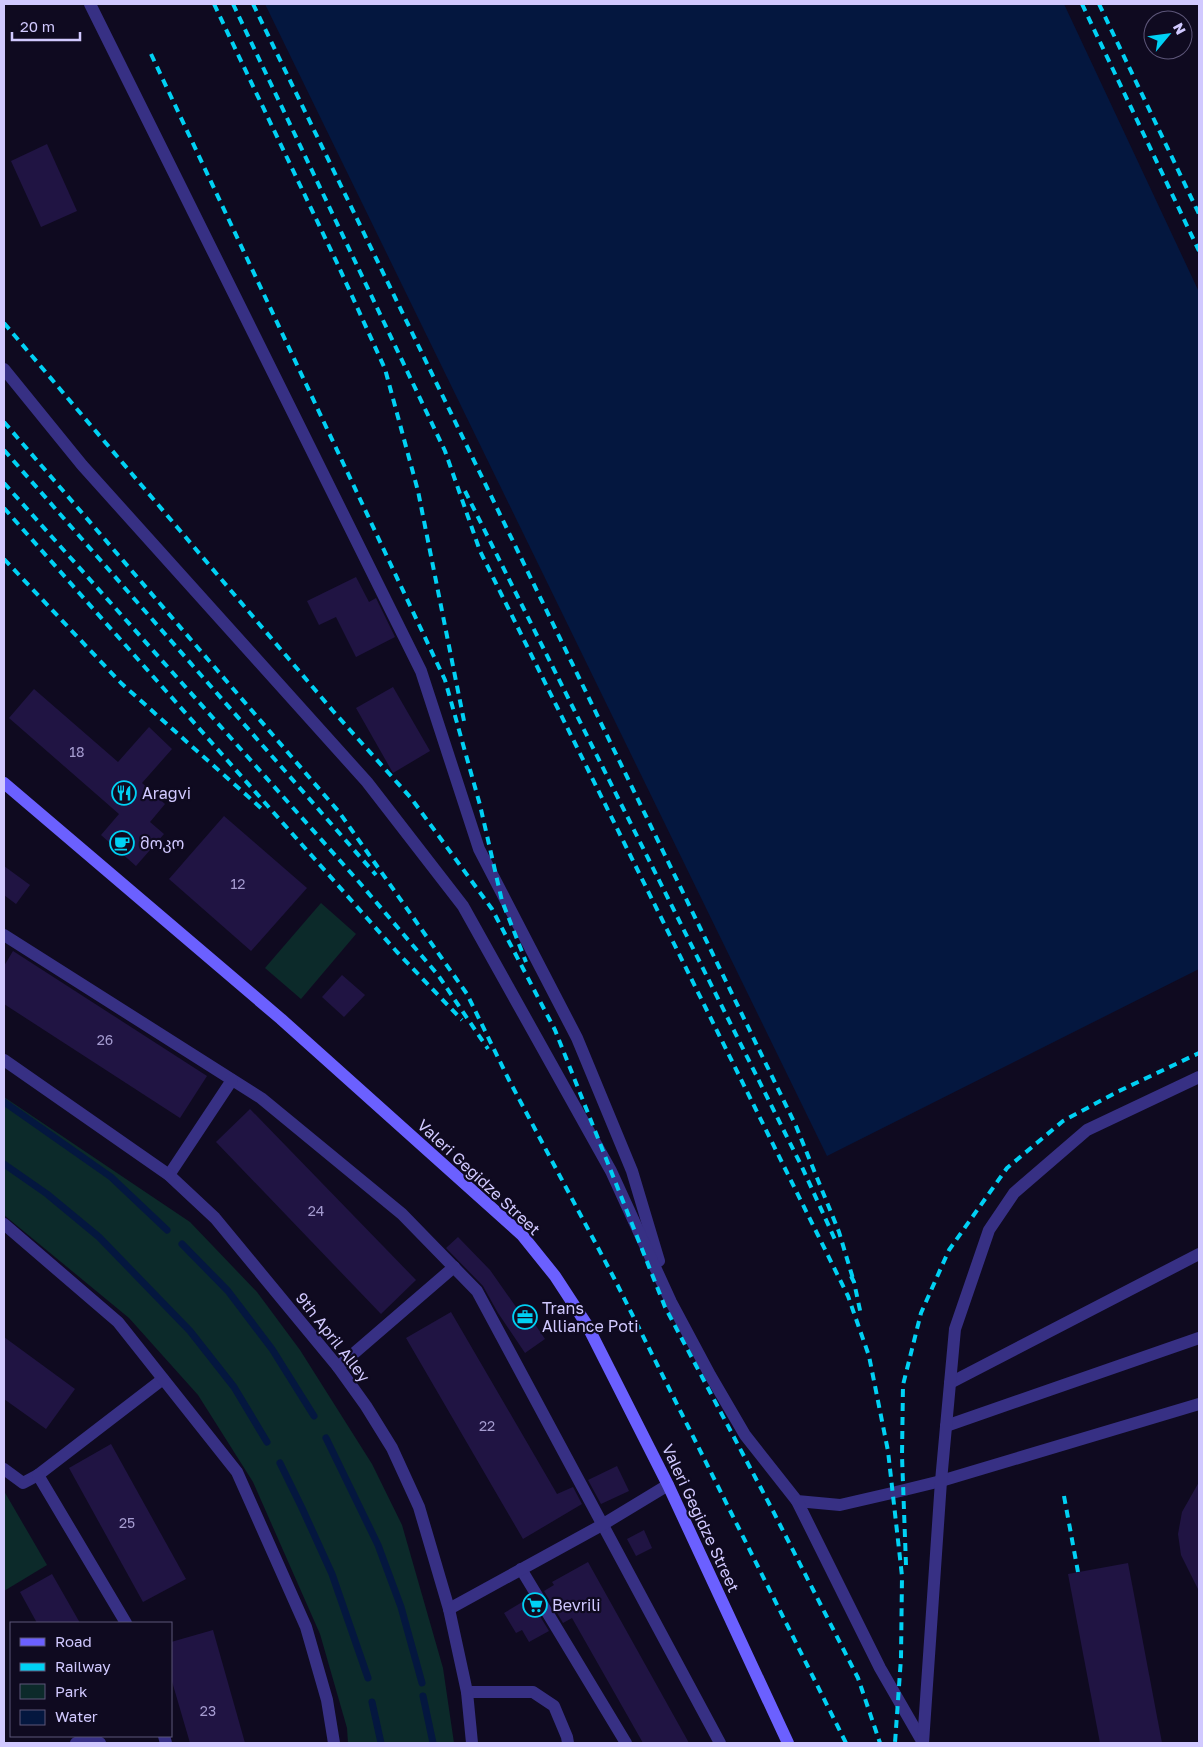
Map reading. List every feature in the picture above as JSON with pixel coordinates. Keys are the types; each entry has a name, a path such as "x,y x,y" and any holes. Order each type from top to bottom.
{"street":[{"path":"90,4 421,671 479,849 577,1038 632,1171 671,1302"},
{"path":"4,369 82,464 367,782 463,906 611,1171 671,1302 710,1376 745,1435 796,1501 880,1668 922,1742"},
{"name":"Valeri Gegidze Street","path":"4,783 281,1019 522,1235 555,1276 587,1325 668,1485 788,1743"},
{"path":"4,935 261,1098 402,1214 477,1291 720,1743"},
{"name":"9th April Alley","path":"4,1060 169,1175 215,1218 338,1367 366,1406 396,1457 419,1507 449,1608 466,1692 472,1743"},
{"path":"922,1742 954,1330 989,1230 1014,1193 1087,1130 1199,1077"},
{"path":"169,1175 232,1080"},
{"path":"4,1224 118,1322 237,1472 306,1627 327,1700 334,1743"},
{"path":"950,1383 1199,1254"},
{"path":"338,1367 454,1267"},
{"path":"946,1426 1199,1338"},
{"path":"4,1470 23,1483 38,1475 163,1379"},
{"path":"796,1501 840,1505 941,1481 1199,1404"},
{"path":"38,1475 125,1622"},
{"path":"449,1608 602,1525 668,1485"},
{"path":"521,1569 626,1743"},
{"path":"466,1692 533,1692 554,1706 568,1743"},
{"path":"76,1743 91,1738 100,1743"}],"green space":[{"path":"321,903 356,934 301,999 265,968"},
{"path":"4,1097 190,1222 257,1292 300,1350 372,1464 402,1525 443,1668 454,1743 348,1743 347,1728 320,1634 253,1482 198,1395 129,1318 4,1215"},
{"path":"4,1491 47,1565 4,1591"}],"water":[{"path":"265,4 1064,4 1199,292 1199,969 827,1156"}],"building":[{"path":"47,144 77,211 41,227 11,161"},
{"path":"356,577 369,602 376,598 395,637 356,657 336,617 319,625 307,601"},
{"path":"393,687 430,751 393,773 356,708"},
{"path":"34,689 118,762 149,727 172,749 142,783 165,804 150,822 164,834 136,866 101,835 119,814 9,718"},
{"path":"224,816 307,888 251,951 169,879"},
{"path":"4,866 30,885 16,904 4,895"},
{"path":"13,951 207,1076 180,1118 4,1004 4,966"},
{"path":"342,975 365,995 344,1017 322,997"},
{"path":"250,1109 416,1280 381,1314 216,1142"},
{"path":"458,1237 490,1270 521,1314 526,1311 545,1339 525,1353 498,1313 483,1286 446,1248"},
{"path":"451,1312 557,1494 573,1487 582,1504 523,1539 406,1338"},
{"path":"4,1337 75,1389 46,1429 4,1399"},
{"path":"111,1444 186,1579 143,1602 69,1468"},
{"path":"617,1466 629,1491 601,1504 588,1480"},
{"path":"1199,1482 1199,1591 1181,1555 1178,1534 1182,1512"},
{"path":"644,1530 652,1548 636,1556 627,1539"},
{"path":"588,1562 689,1743 643,1743 572,1618 563,1623 544,1591 554,1585 552,1582"},
{"path":"1128,1563 1162,1743 1100,1743 1068,1574"},
{"path":"52,1574 79,1622 36,1622 20,1592"},
{"path":"529,1598 549,1631 529,1642 522,1630 516,1633 504,1613"},
{"path":"213,1630 245,1743 190,1743 172,1681 172,1642"}],"waterway":[{"path":"4,1102 111,1177 167,1230"},
{"path":"4,1164 47,1194 99,1237 190,1331 234,1387 267,1442"},
{"path":"182,1244 228,1291 272,1349 314,1416"},
{"path":"326,1438 378,1545 401,1607 422,1683"},
{"path":"280,1463 332,1574 368,1678"},
{"path":"423,1696 433,1743"},
{"path":"372,1702 381,1743"}],"railway":[{"path":"214,4 338,265 385,369 418,491 464,721"},
{"path":"233,4 445,451 480,551 848,1296 869,1356 888,1451 902,1576 901,1658 895,1743"},
{"path":"253,4 796,1126 839,1232 854,1282"},
{"path":"1082,4 1199,251"},
{"path":"1099,4 1199,214"},
{"path":"151,54 445,680 480,805 502,901 526,962"},
{"path":"4,323 333,711 411,798 492,909 555,1030 665,1307 772,1509 858,1678 880,1743"},
{"path":"4,422 339,812 467,994 509,1080 614,1278 846,1743"},
{"path":"4,450 376,875"},
{"path":"4,483 359,882 438,975 488,1049"},
{"path":"465,491 802,1167 837,1244"},
{"path":"4,508 397,952 462,1020"},
{"path":"4,559 121,683 262,809"},
{"path":"906,1565 902,1456 903,1385 921,1313 949,1250 1007,1168 1063,1121 1117,1092 1199,1053"},
{"path":"851,1276 861,1315"},
{"path":"1064,1496 1078,1572"}],"place":[{"name":"Aragvi","path":"124,793"},
{"name":"მოკო","path":"122,843"},
{"name":"Trans Alliance Poti","path":"525,1317"},
{"name":"Bevrili","path":"535,1605"}]}
